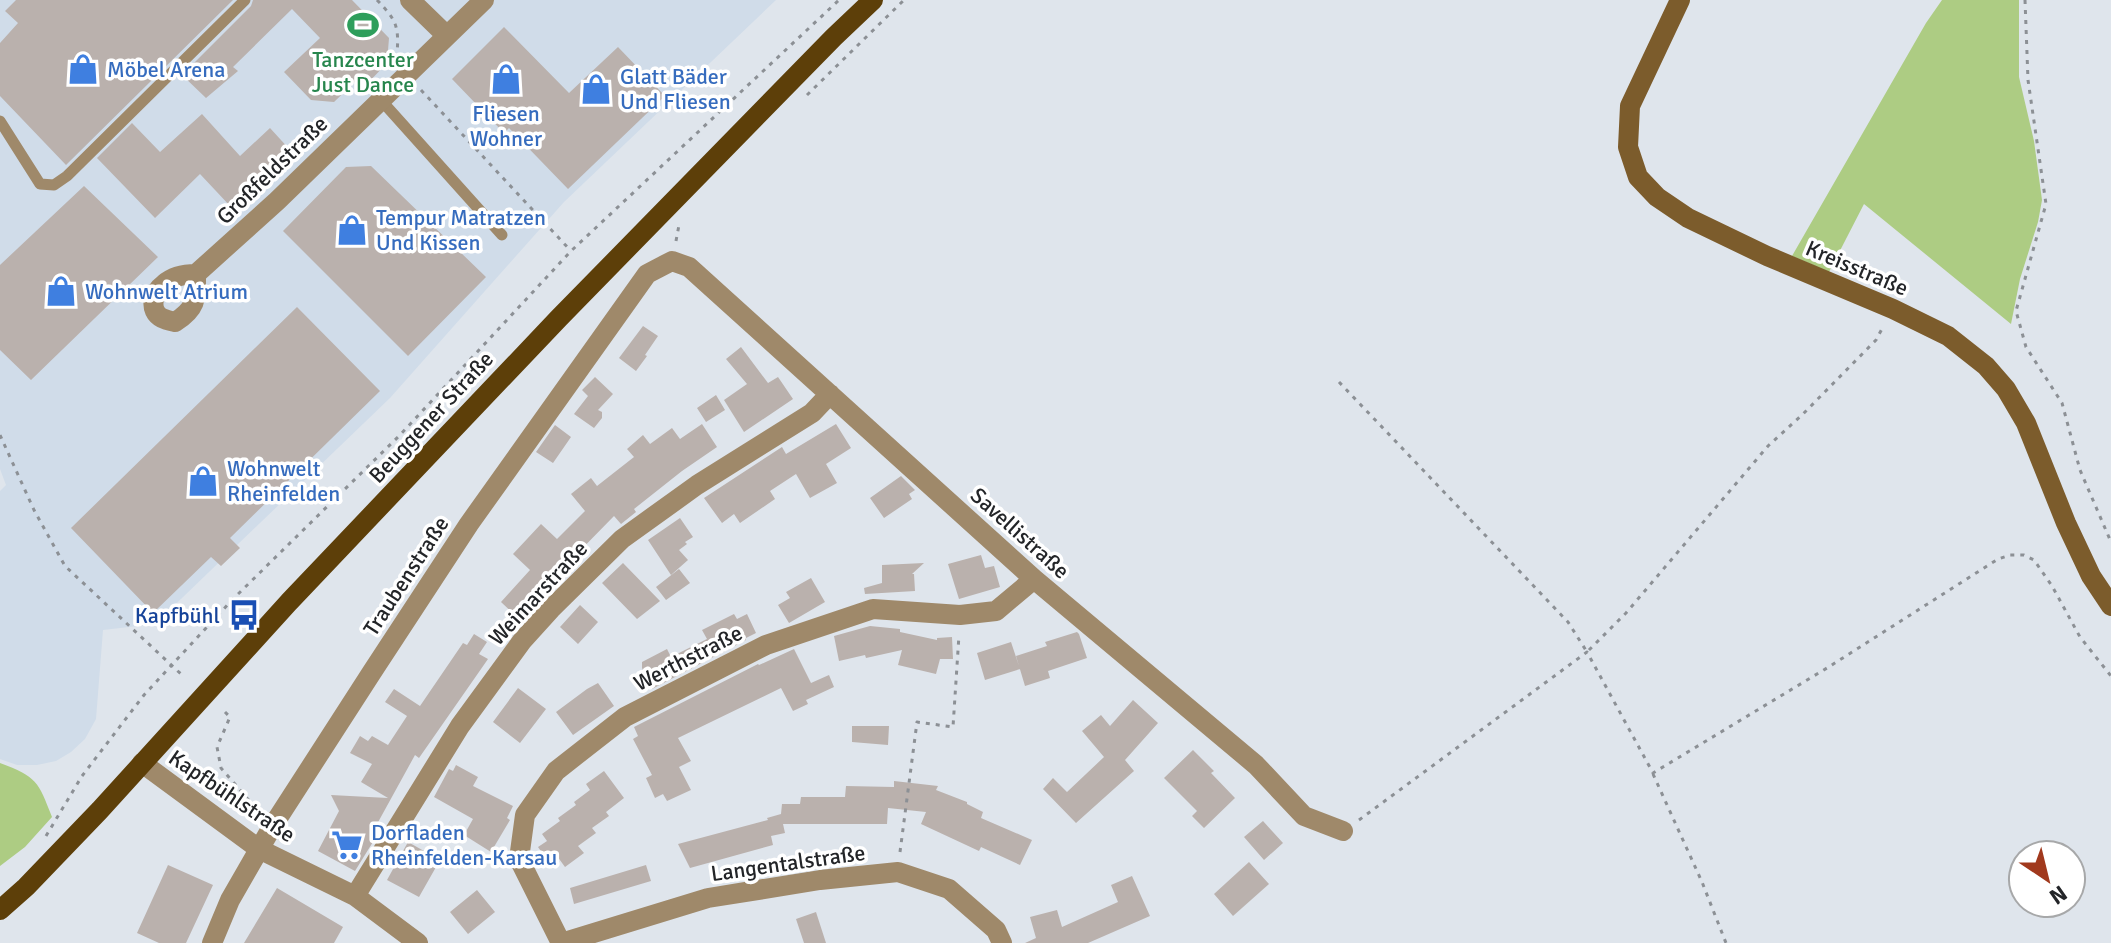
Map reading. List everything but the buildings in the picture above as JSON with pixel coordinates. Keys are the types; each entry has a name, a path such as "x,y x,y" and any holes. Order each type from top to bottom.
{"main road":[{"name":"Beuggener Straße","path":"0,910 36,878 289,602 548,328 873,0"}],"street":[{"path":"410,0 446,35"},
{"name":"Großfeldstraße","path":"196,274 277,201 484,0"},
{"name":"Kreisstraße","path":"1680,0 1630,106 1628,147 1638,177 1657,197 1688,218 1948,336 1986,366 2006,389 2026,423 2066,523 2091,576 2111,606"},
{"name":"Savellistraße","path":"672,261 689,267 1034,579 1256,765 1304,816 1343,831"},
{"name":"Traubenstraße","path":"212,943 230,900 272,827 478,512 647,274 672,261"},
{"name":"Weimarstraße","path":"355,896 460,726 522,641 551,609 622,539 697,485 812,413 830,394"},
{"name":"Werthstraße","path":"561,943 519,859 525,815 556,771 625,717 766,645 873,609 960,615 996,611 1034,579"},
{"name":"Kapfbühlstraße","path":"142,763 259,849 355,896 418,943"},
{"name":"Langentalstraße","path":"561,943 708,898 820,880 898,872 949,889 996,930 1002,943"}],"lane":[{"path":"0,121 40,184 54,185 67,176 245,0"},
{"path":"380,99 502,235"}],"path":[{"path":"377,0 394,18 397,60 406,74 571,251"},
{"path":"38,846 82,776 144,695 232,600 400,435 571,251 839,0"},
{"path":"803,99 904,0"},
{"path":"2025,0 2028,80 2046,204 2016,311 2026,347 2062,403 2080,470 2111,542"},
{"path":"672,261 680,219"},
{"path":"1343,831 1587,652 1635,602 1768,446 1876,340 1893,309"},
{"path":"1339,382 1568,622 1653,773 1726,943"},
{"path":"0,435 34,510 65,566 182,675"},
{"path":"1653,773 1827,668 1998,559 2010,555 2024,555 2034,560 2080,637 2111,676"},
{"path":"898,872 917,722 953,727 960,615"},
{"path":"225,712 230,717 217,747 221,768 272,827"}],"shaded area":[{"path":"0,0 776,0 564,202 390,398 155,624 103,630 96,719 85,739 56,761 17,765 0,759 0,491 6,485 0,469"}],"green space":[{"path":"1942,0 2019,0 2019,77 2034,141 2042,200 2011,324 1864,204 1829,272 1792,256"},
{"path":"0,763 22,772 35,782 52,817 25,847 0,866"}],"place":[{"name":"Tanzcenter Just Dance","path":"363,25"},
{"name":"Möbel Arena","path":"83,69"},
{"name":"Fliesen Wohner","path":"506,79"},
{"name":"Glatt Bäder Und Fliesen","path":"596,89"},
{"name":"Tempur Matratzen Und Kissen","path":"352,230"},
{"name":"Wohnwelt Atrium","path":"61,291"},
{"name":"Wohnwelt Rheinfelden","path":"203,481"},
{"name":"Kapfbühl","path":"244,615"},
{"name":"Dorfladen Rheinfelden-Karsau","path":"347,845"}]}
